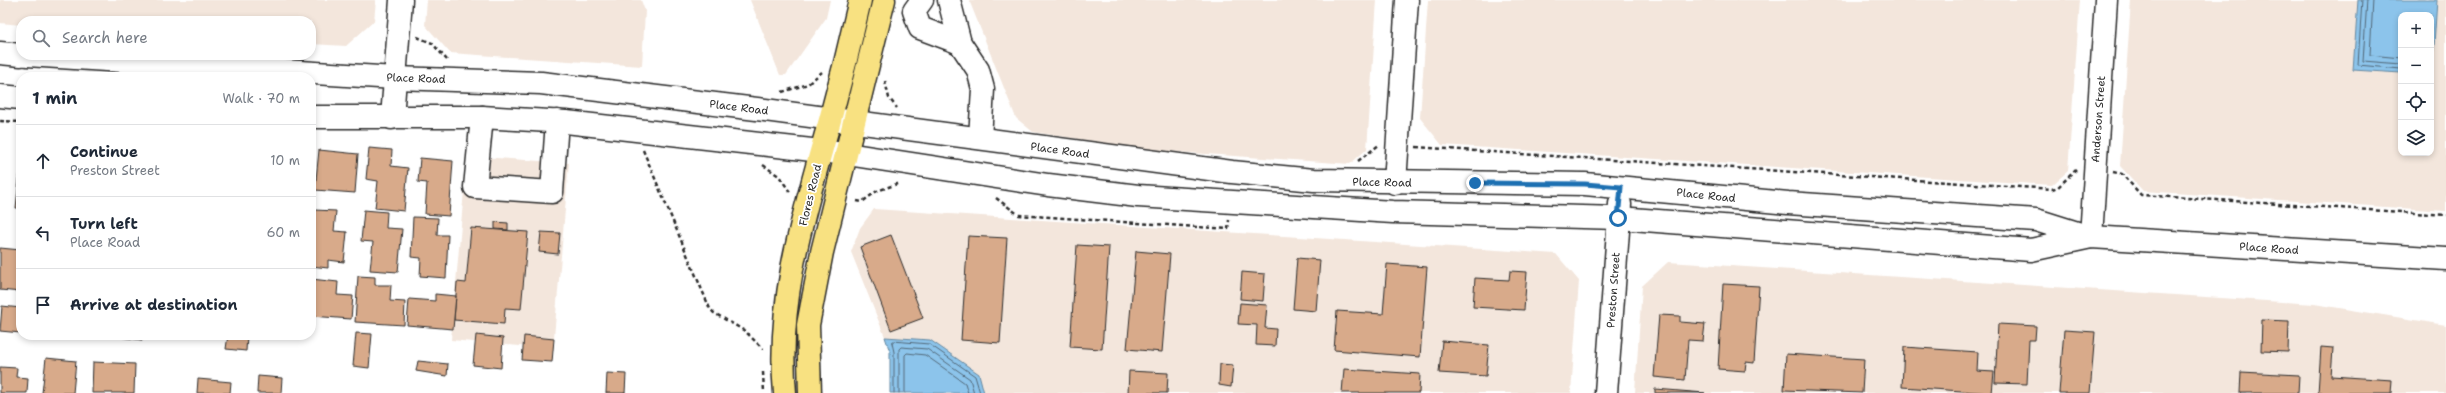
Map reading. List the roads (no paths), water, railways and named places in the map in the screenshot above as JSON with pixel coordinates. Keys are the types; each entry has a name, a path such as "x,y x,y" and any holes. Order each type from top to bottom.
{"main road":[{"name":"Flores Road","path":"785,393 783,338 787,300 807,200 830,118 860,0"},
{"path":"810,393 808,325 822,252 884,0"}],"street":[{"path":"392,118 401,0"},
{"path":"922,0 914,11 920,28 960,44"},
{"path":"949,0 960,44 978,70 983,89 980,138"},
{"path":"1395,183 1407,0"},
{"name":"Anderson Street","path":"2091,238 2106,0"},
{"path":"0,53 16,55"},
{"name":"Place Road","path":"107,60 299,72"},
{"name":"Place Road","path":"316,73 395,78 540,83 830,118 1198,169 1314,180 1395,183 1585,184 1788,203 2036,220 2091,238"},
{"path":"0,96 16,98"},
{"name":"Place Road","path":"316,117 482,117 557,121 847,154 1048,185 1138,196 1393,212 1618,218 2031,250 2091,238 2446,259"},
{"path":"482,117 475,187 552,192 557,121"},
{"name":"Preston Street","path":"1606,393 1621,187"}],"water":[{"path":"2358,0 2437,0 2434,45 2434,12 2398,12 2398,73 2353,70"},
{"path":"885,337 930,340 979,374 984,393 890,393 890,352"}]}
